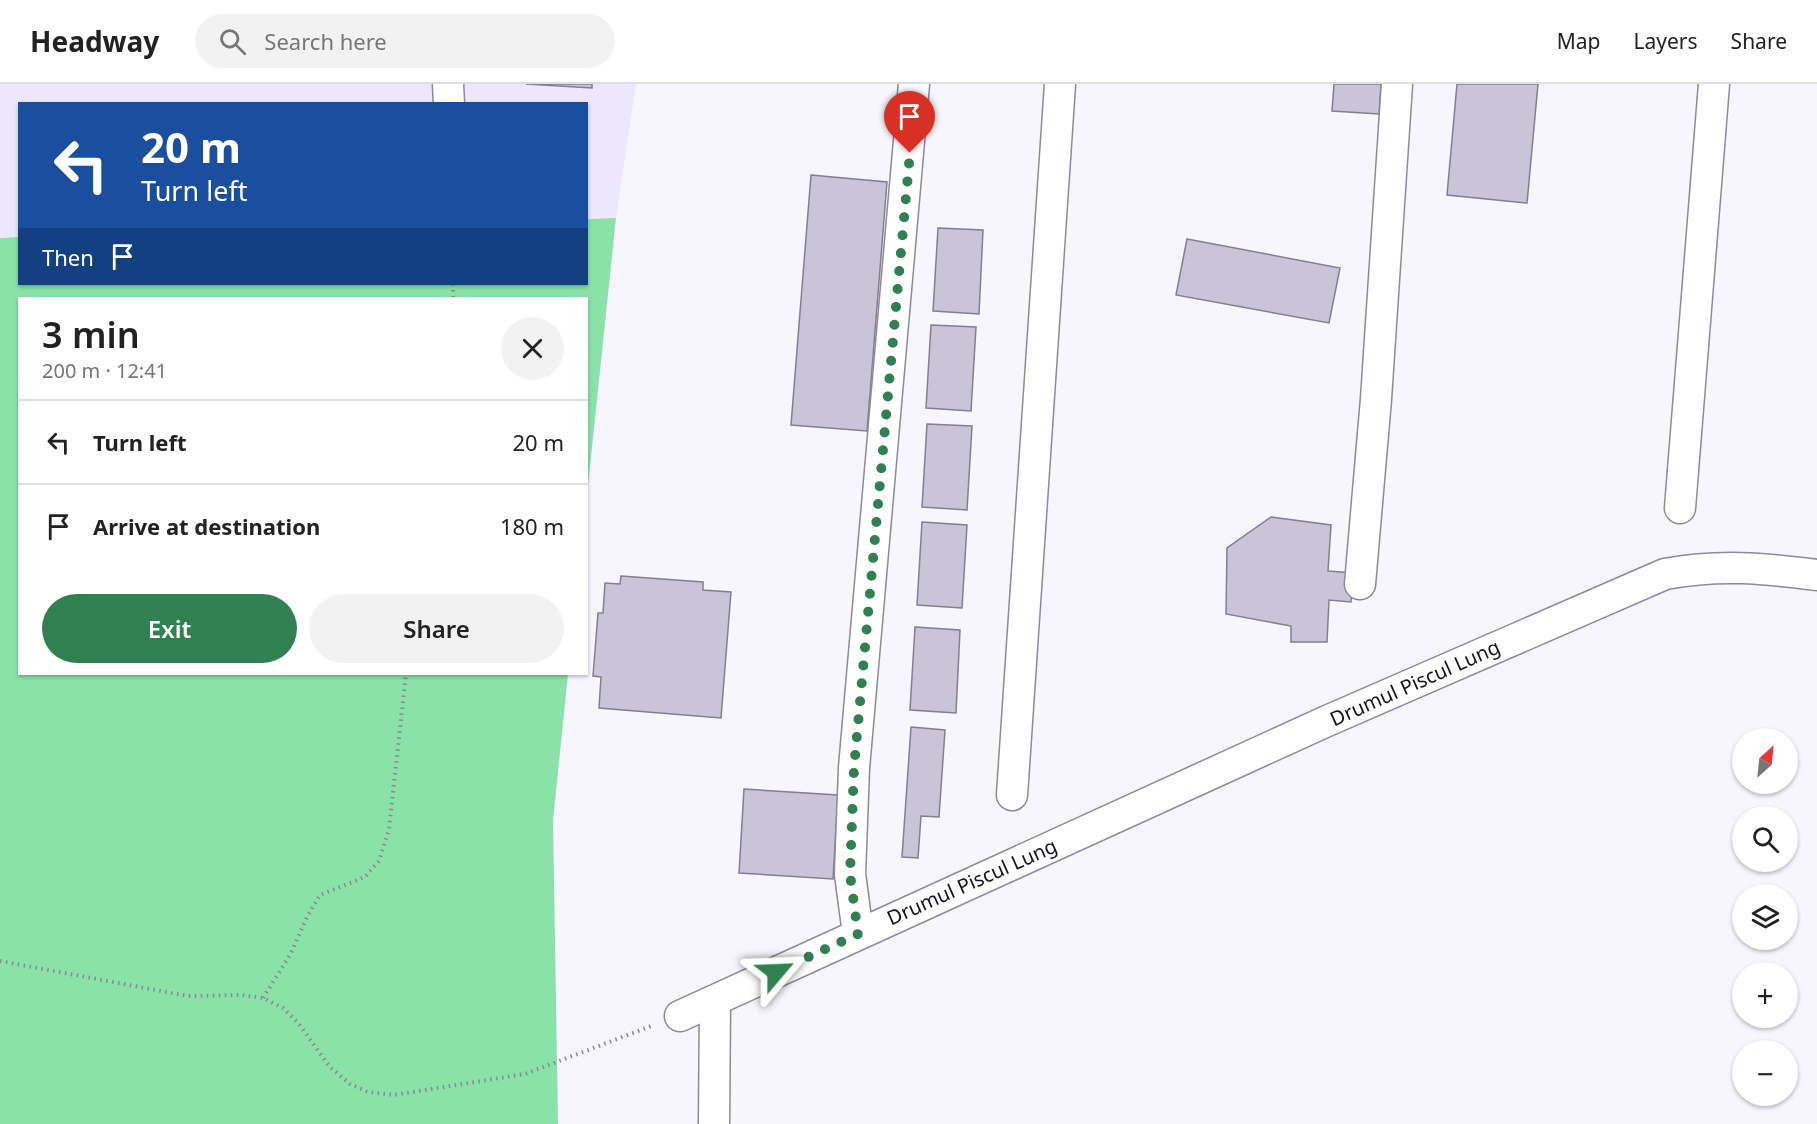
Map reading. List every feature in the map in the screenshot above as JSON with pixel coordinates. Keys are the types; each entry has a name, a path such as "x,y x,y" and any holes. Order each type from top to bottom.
{"street":[{"path":"448,84 449,102"},
{"path":"858,934 850,874 854,768 915,84"},
{"path":"1012,795 1060,84"},
{"path":"1360,584 1376,399 1397,84"},
{"path":"1680,508 1714,84"},
{"name":"Drumul Piscul Lung","path":"680,1016 1327,721 1665,574 1698,568 1734,566 1817,575"},
{"path":"714,1124 715,1001"}],"path":[{"path":"263,998 290,955 320,895 340,885 365,877 379,861 389,829 406,675"},
{"path":"0,961 188,996 242,995 263,998 283,1008 299,1024 329,1066 350,1084 368,1092 393,1095 525,1074 680,1016"}],"shaded area":[{"path":"0,84 636,84 616,218 588,219 588,102 18,102 18,237 0,238"}],"green space":[{"path":"616,218 588,485 588,297 18,297 18,675 568,675 553,821 558,1124 0,1124 0,238 18,237 18,285 588,285 588,219"}],"building":[{"path":"526,84 592,84 592,88"},
{"path":"1334,84 1381,84 1379,114 1332,111"},
{"path":"1457,84 1538,84 1527,203 1447,195"},
{"path":"811,175 887,182 867,431 791,425"},
{"path":"938,228 983,230 979,314 933,311"},
{"path":"1187,239 1340,268 1329,323 1176,295"},
{"path":"931,325 976,327 971,411 926,408"},
{"path":"927,424 972,426 967,510 922,507"},
{"path":"1271,517 1331,525 1328,571 1354,573 1351,602 1329,600 1327,642 1291,642 1291,626 1226,614 1227,548"},
{"path":"922,522 967,525 962,608 917,605"},
{"path":"621,576 703,582 703,590 731,592 721,718 599,708 601,677 593,676 598,613 603,613 605,583 620,584"},
{"path":"915,627 960,630 956,713 910,710"},
{"path":"911,727 945,730 939,817 921,816 918,858 902,857"},
{"path":"744,789 838,795 833,879 739,873"}],"route":[{"path":"776,972 858,934 850,874 854,768 910,153"}]}
